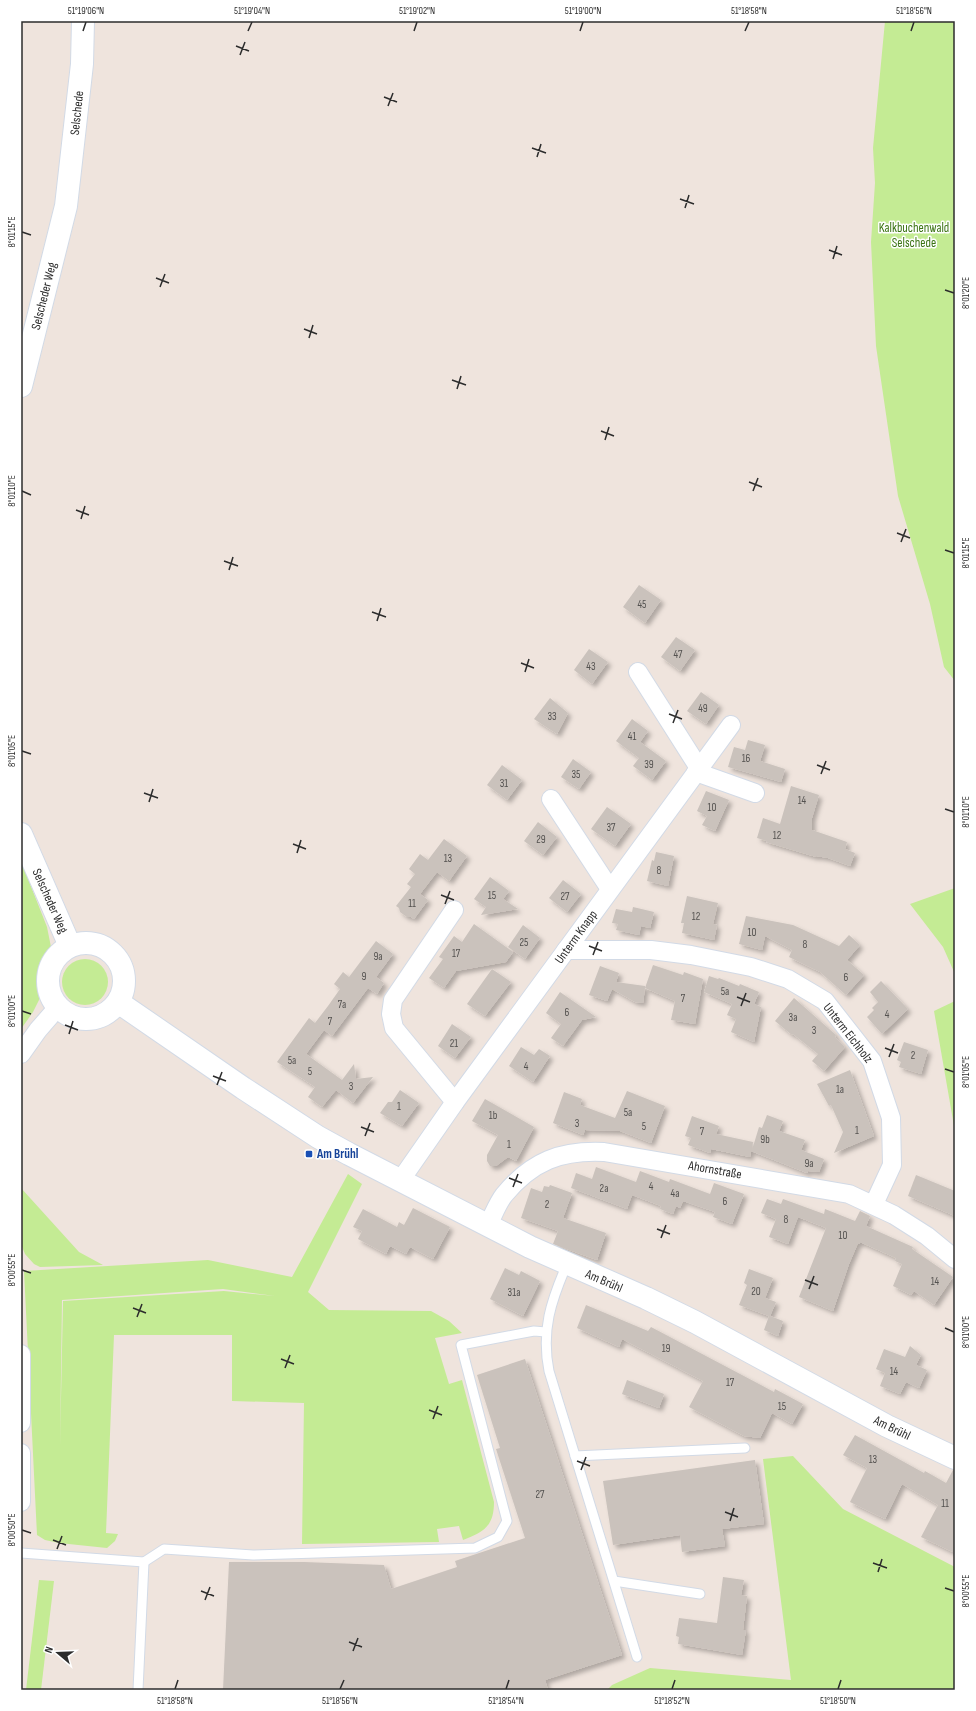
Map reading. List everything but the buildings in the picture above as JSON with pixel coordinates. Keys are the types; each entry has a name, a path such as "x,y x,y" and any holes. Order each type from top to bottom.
{"street":[{"name":"Selschede","path":"66,206 82,64 83,21"},
{"name":"Selscheder Weg","path":"21,386 66,206"},
{"path":"638,672 697,770 755,793"},
{"name":"Unterm Knapp","path":"400,1181 455,1102 731,725"},
{"path":"551,799 610,889"},
{"name":"Selscheder Weg","path":"21,834 70,946"},
{"path":"454,910 393,1000 391,1014 394,1028 455,1102"},
{"name":"Selscheder Weg","path":"82,942 95,943 113,953 119,961 125,980 124,990 118,1002 107,1013 96,1018 84,1020 70,1016 58,1007 50,995 48,976 52,964 59,953 70,946 82,942"},
{"name":"Unterm Eichholz","path":"566,950 651,950 691,955 751,968 788,979 826,1002 872,1061 891,1118 892,1165 874,1204"},
{"name":"Am Brühl","path":"118,1002 237,1084 318,1137 400,1181 567,1264 646,1298 695,1322 887,1426 955,1458"},
{"path":"21,1054 38,1030 58,1007"},
{"name":"Ahornstraße","path":"488,1225 504,1196 526,1173 543,1161 570,1153 586,1151 619,1154 849,1194 874,1204 894,1215 927,1236 955,1259"},
{"path":"21,1354 21,1423"},
{"path":"21,1453 21,1502"}],"lane":[{"path":"567,1264 548,1315 546,1332 548,1371 637,1657"},
{"path":"21,1553 144,1562 164,1549 253,1555 474,1548 498,1537 507,1521 461,1345 534,1331 546,1332"},
{"path":"575,1456 745,1448"},
{"path":"138,1690 144,1562"},
{"path":"614,1581 700,1594"}],"green space":[{"name":"Kalkbuchenwald Selschede","path":"885,21 955,21 955,681 944,667 930,604 898,496 876,346 871,242 875,183 873,148"},
{"path":"21,861 47,927 51,947 42,973 41,996 33,1012 21,1029"},
{"path":"955,888 955,974 943,947 910,904"},
{"path":"80,959 90,959 98,963 104,969 108,977 108,987 104,995 98,1001 90,1005 80,1005 72,1001 66,995 62,987 62,977 66,969 72,963"},
{"path":"955,1001 955,1127 934,1011"},
{"path":"348,1174 362,1184 308,1292 329,1310 431,1311 449,1321 462,1333 435,1338 449,1384 462,1380 494,1502 492,1517 486,1527 477,1534 463,1540 459,1526 437,1529 439,1542 302,1544 304,1403 232,1401 232,1335 114,1335 106,1533 118,1534 115,1541 107,1548 59,1543 45,1540 37,1535 24,1271 208,1260 292,1277","holes":["223,1289 275,1296 224,1291 63,1301 60,1447 62,1300"]},
{"path":"21,1188 79,1252 103,1265 40,1267 34,1264 25,1254 21,1244"},
{"path":"793,1456 843,1509 955,1567 955,1690 607,1690 612,1685 650,1668 791,1680 763,1459"},
{"path":"39,1580 54,1581 41,1690 26,1690"}],"place":[{"name":"Am Brühl","path":"309,1154"}]}
